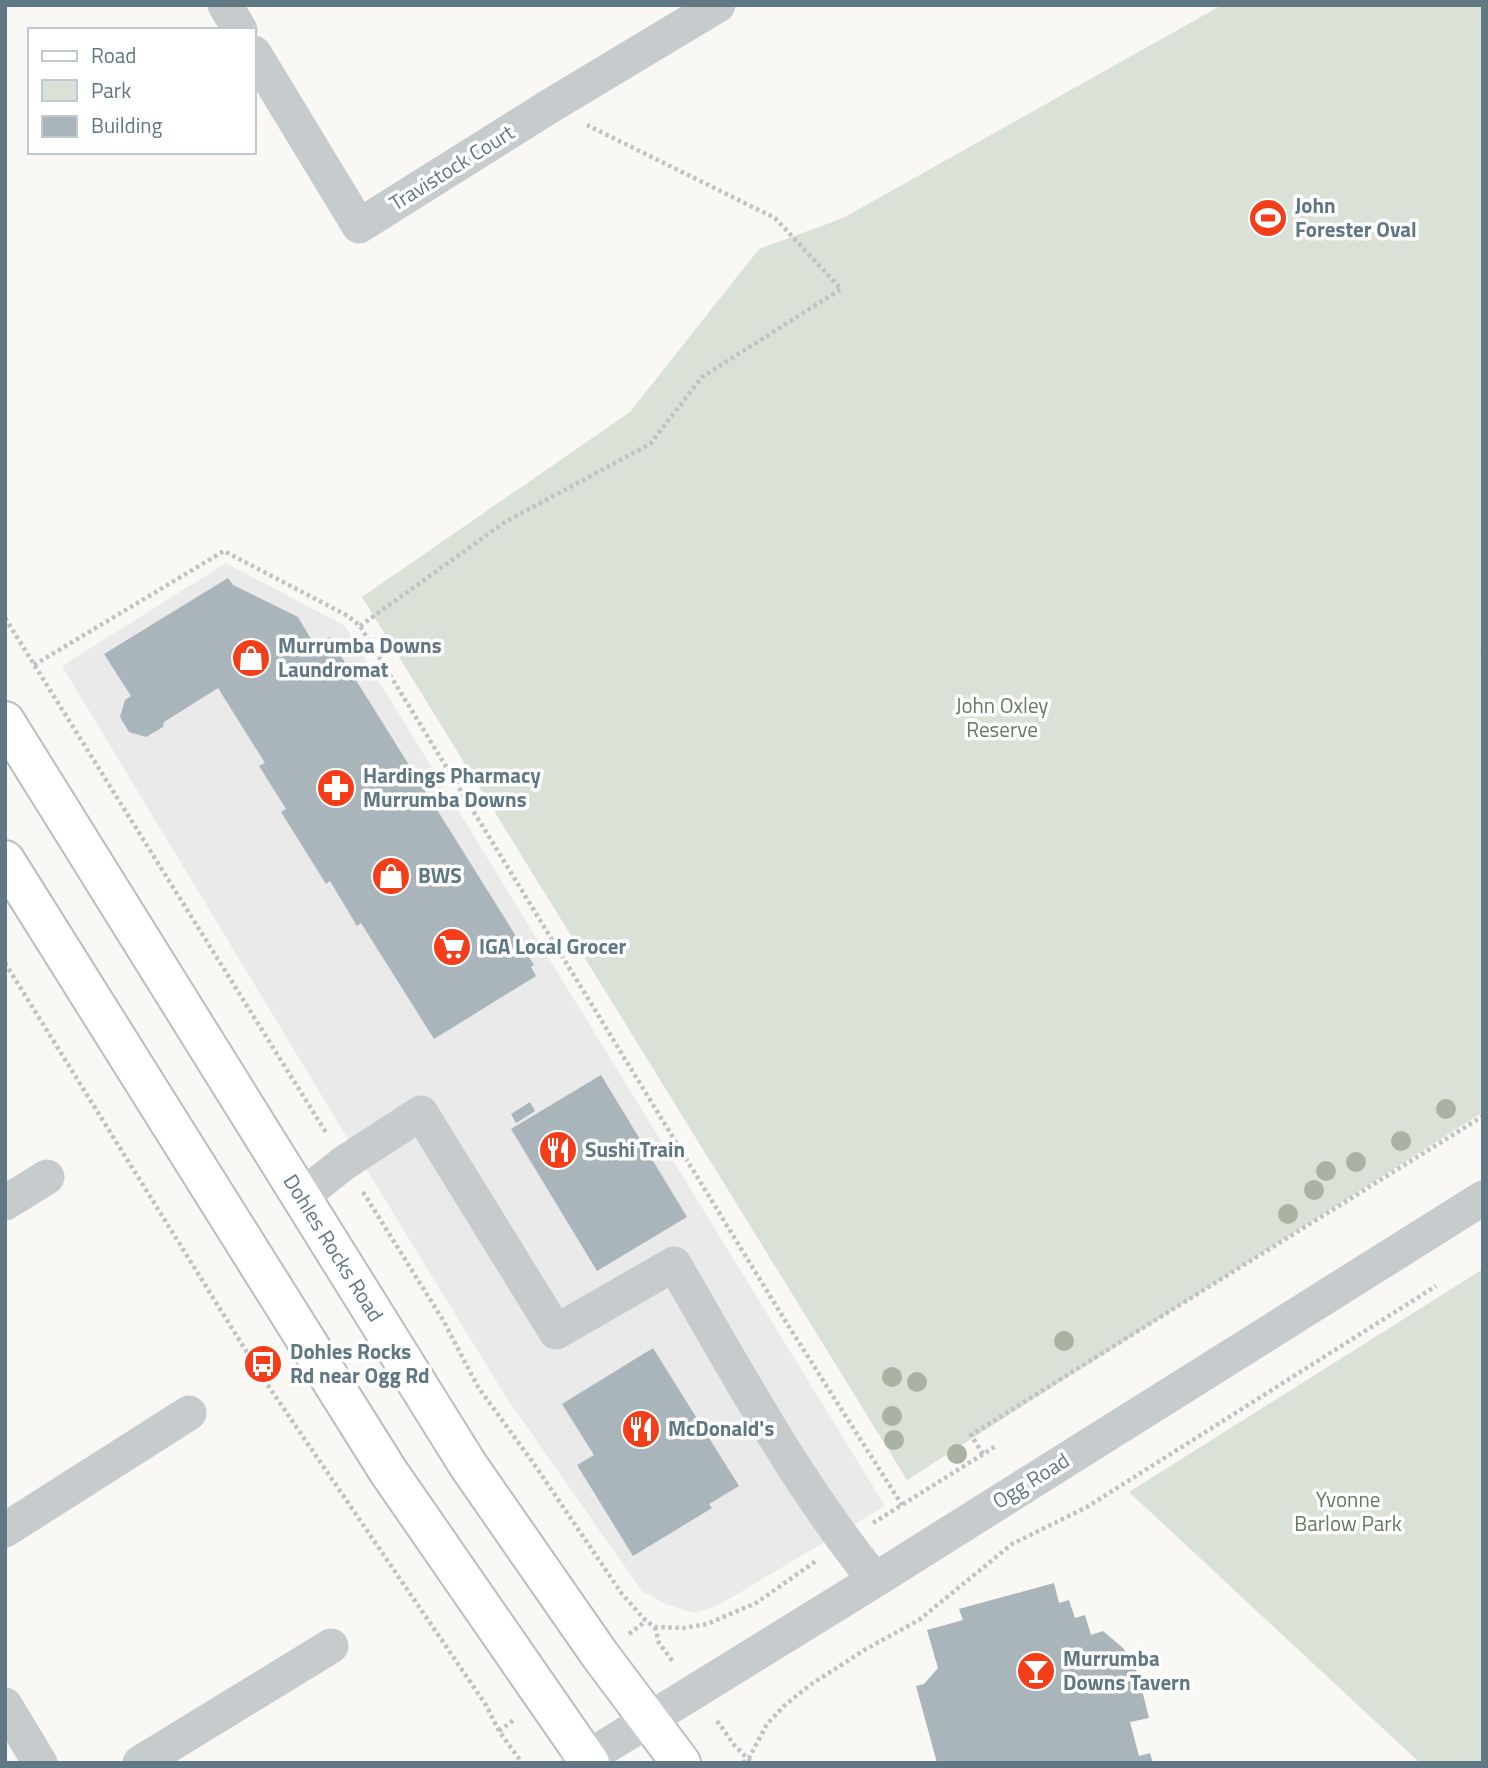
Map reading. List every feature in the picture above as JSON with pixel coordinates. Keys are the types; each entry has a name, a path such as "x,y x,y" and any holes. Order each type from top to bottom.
{"main road":[{"name":"Dohles Rocks Road","path":"5,721 468,1465 648,1721 681,1763"},
{"path":"5,860 388,1471 585,1761"}],"street":[{"path":"225,5 239,28"},
{"name":"Travistock Court","path":"256,56 359,226 718,5"},
{"path":"301,1197 344,1163 421,1112 556,1332 674,1264 790,1463 844,1541 875,1580"},
{"path":"5,1203 47,1177"},
{"name":"Ogg Road","path":"585,1761 1483,1198"},
{"path":"5,1530 189,1413"},
{"path":"140,1763 331,1646"},
{"path":"5,1705 40,1763"}],"path":[{"path":"360,626 505,522 650,444 702,377 841,289 775,218 550,106"},
{"path":"34,665 224,551 348,616 360,626 771,1299 902,1505"},
{"path":"5,618 443,1320 478,1387 622,1594 646,1621 655,1627 684,1629 707,1624 756,1603 844,1541 996,1446"},
{"path":"5,963 263,1378 486,1705 499,1731 522,1763"},
{"path":"983,1454 971,1436 1483,1116"},
{"path":"743,1763 749,1758 767,1724 793,1698 866,1649 919,1620 1012,1544 1087,1507 1436,1286"}],"shaded area":[{"path":"226,563 345,626 885,1506 719,1605 694,1613 665,1604 642,1591 506,1397 62,666"}],"green space":[{"name":"John Oxley Reserve","path":"1222,5 1483,5 1483,1112 907,1480 362,597 630,412 759,249 843,218"},
{"name":"Yvonne Barlow Park","path":"1483,1269 1483,1763 1420,1763 1129,1492"}],"building":[{"path":"228,578 233,585 298,617 315,646 329,637 534,965 531,967 536,976 434,1039 361,923 357,926 330,881 326,884 281,812 286,809 259,766 265,763 218,688 164,722 163,727 146,737 129,732 120,717 125,700 131,696 104,654"},
{"path":"601,1075 687,1217 597,1271 511,1129"},
{"path":"530,1102 535,1111 516,1123 511,1114"},
{"name":"McDonald's","path":"653,1348 739,1486 709,1504 712,1508 633,1556 577,1465 594,1455 562,1404"},
{"name":"Murrumba Downs Tavern","path":"1054,1583 1059,1603 1069,1600 1075,1618 1085,1615 1091,1635 1103,1631 1123,1648 1131,1660 1138,1674 1149,1718 1130,1722 1139,1756 1150,1753 1153,1763 937,1763 916,1686 924,1684 938,1668 927,1630 963,1620 959,1609"}],"place":[{"name":"John Forester Oval","path":"1268,218"},
{"name":"Murrumba Downs Laundromat","path":"251,658"},
{"name":"Hardings Pharmacy Murrumba Downs","path":"336,788"},
{"name":"BWS","path":"391,876"},
{"name":"IGA Local Grocer","path":"452,947"},
{"name":"Sushi Train","path":"558,1150"},
{"name":"Dohles Rocks Rd near Ogg Rd","path":"263,1364"},
{"name":"McDonald's","path":"641,1429"},
{"name":"Murrumba Downs Tavern","path":"1036,1671"}]}
